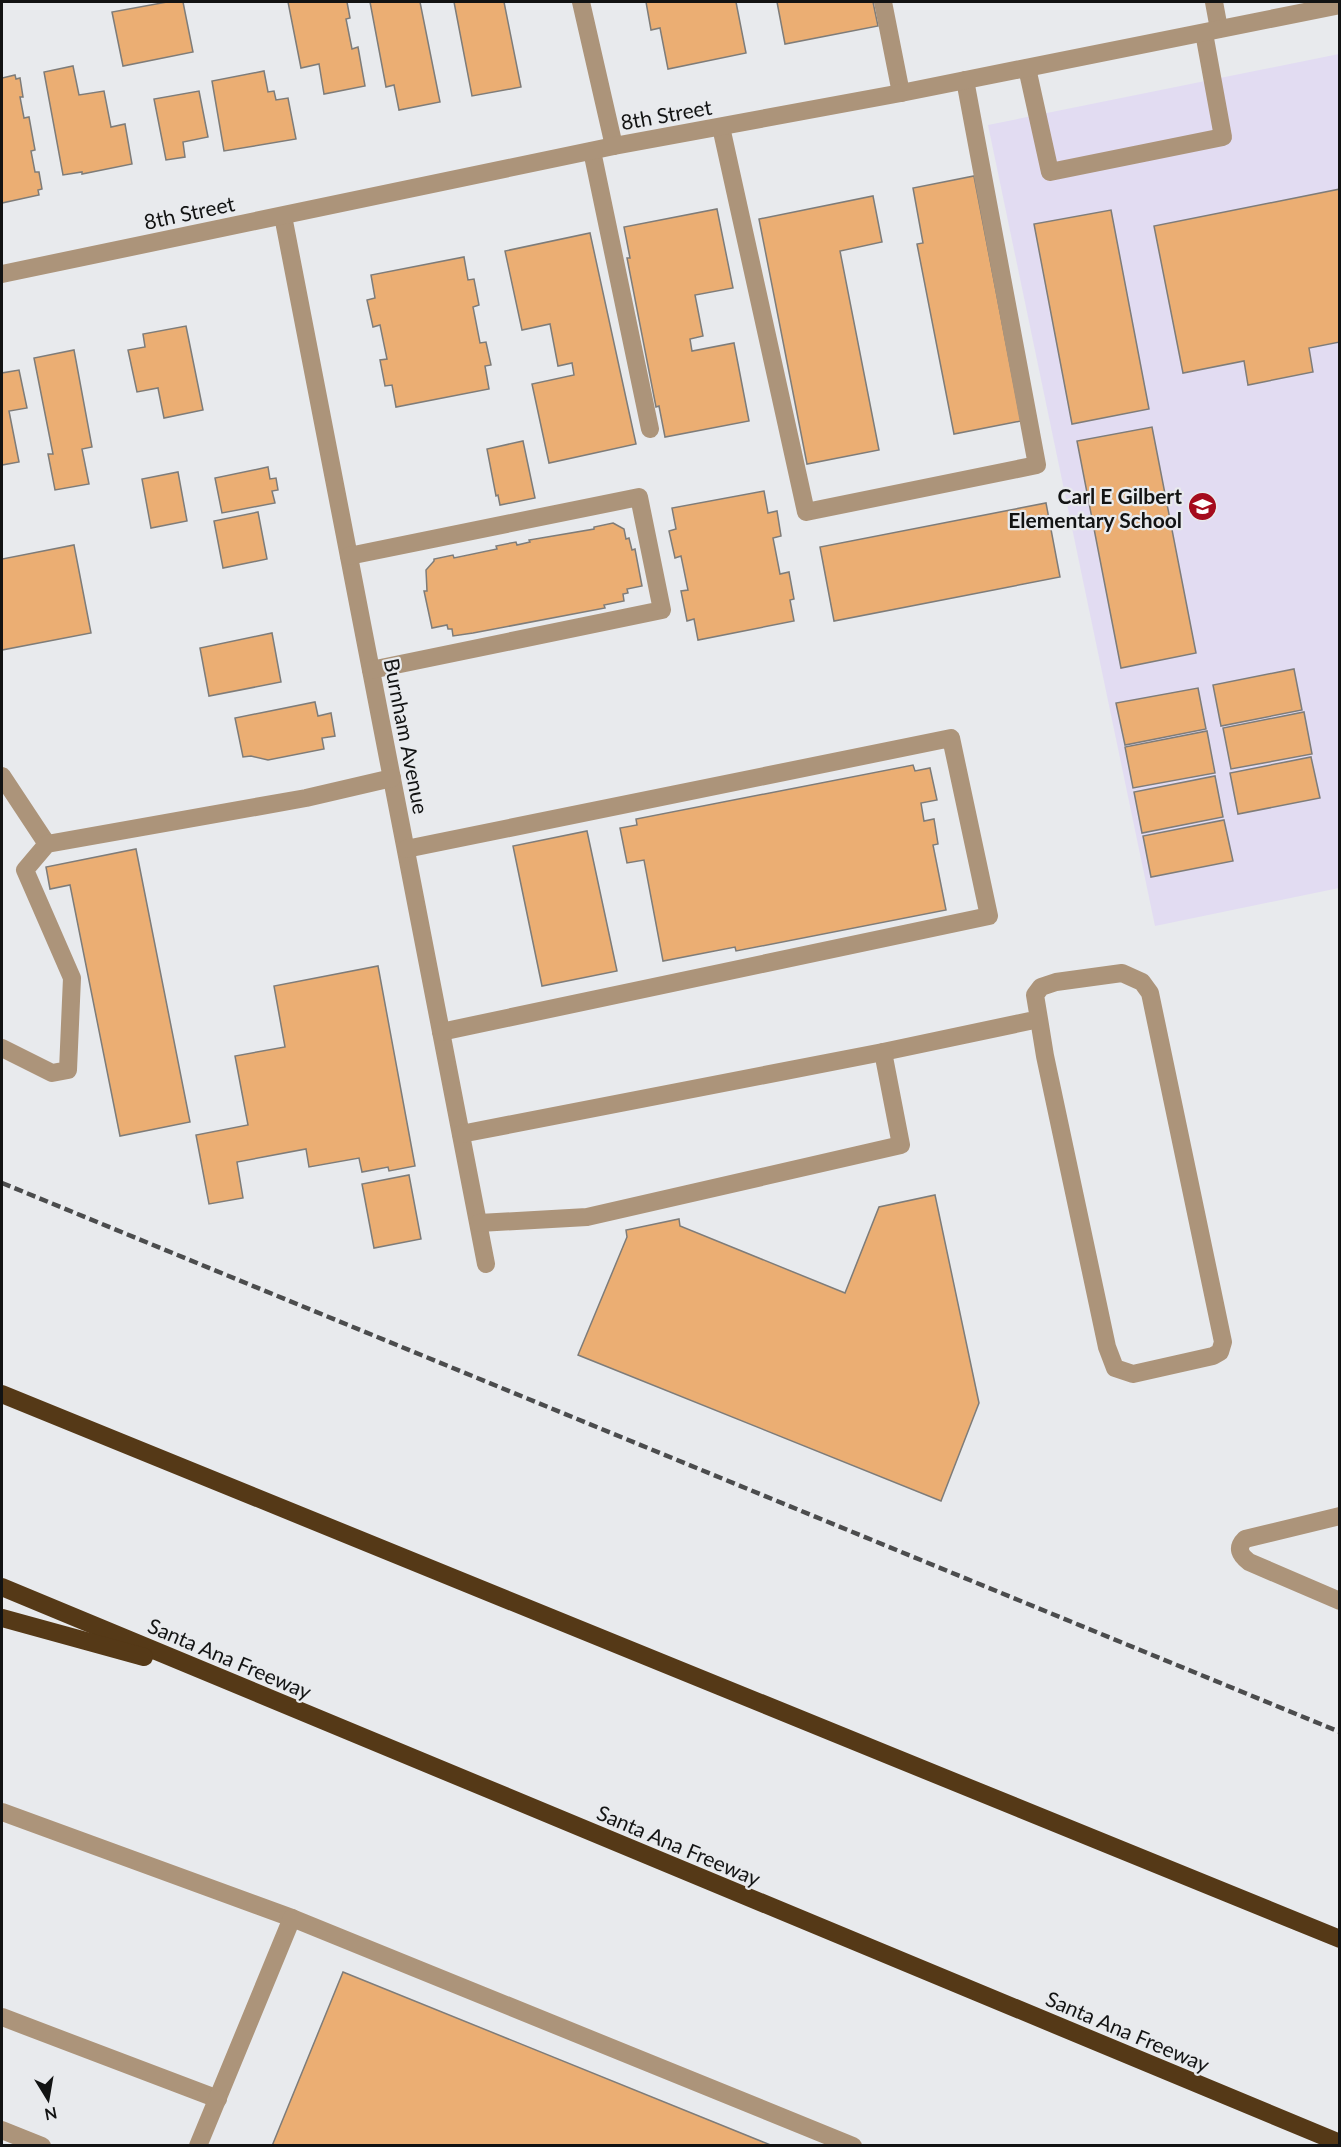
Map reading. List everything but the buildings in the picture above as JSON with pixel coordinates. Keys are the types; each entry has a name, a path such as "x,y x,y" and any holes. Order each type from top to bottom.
{"highway":[{"path":"2,1394 1340,1939"},
{"name":"Santa Ana Freeway","path":"2,1587 1340,2143"},
{"path":"2,1618 215,1676"}],"street":[{"path":"581,2 614,146"},
{"path":"884,2 901,93"},
{"path":"1027,69 1050,172 1222,137 1211,31 1214,2"},
{"name":"8th Street","path":"2,274 614,146 1027,69 1211,31 1312,6 1340,5"},
{"path":"721,127 806,512 1037,465 966,80"},
{"path":"592,151 650,429"},
{"name":"Burnham Avenue","path":"283,216 486,1264"},
{"path":"349,556 639,497 662,610 371,670"},
{"path":"406,849 951,738 989,916 441,1032"},
{"path":"2,776 47,844"},
{"path":"2,1048 52,1073 68,1070 72,978 25,870 47,844 294,800 392,778"},
{"path":"1122,973 1142,982 1150,993 1222,1342 1220,1352 1213,1356 1133,1374 1115,1368 1107,1347 1039,1019 1035,995 1041,987 1056,982 1122,973"},
{"path":"461,1134 883,1052 1039,1019"},
{"path":"479,1223 587,1217 901,1145 883,1052"},
{"path":"1340,1516 1245,1539 1240,1544 1239,1551 1242,1557 1249,1562 1340,1601"},
{"path":"2,1812 292,1918 853,2145"},
{"path":"198,2145 292,1918"},
{"path":"2,2017 218,2099"},
{"path":"2,2130 42,2145"}],"shaded area":[{"name":"Carl E Gilbert Elementary School","path":"1339,54 1339,888 1155,926 988,125"}],"railway":[{"path":"2,1183 1340,1732"}],"place":[{"name":"Carl E Gilbert Elementary School","path":"1203,507"}]}
